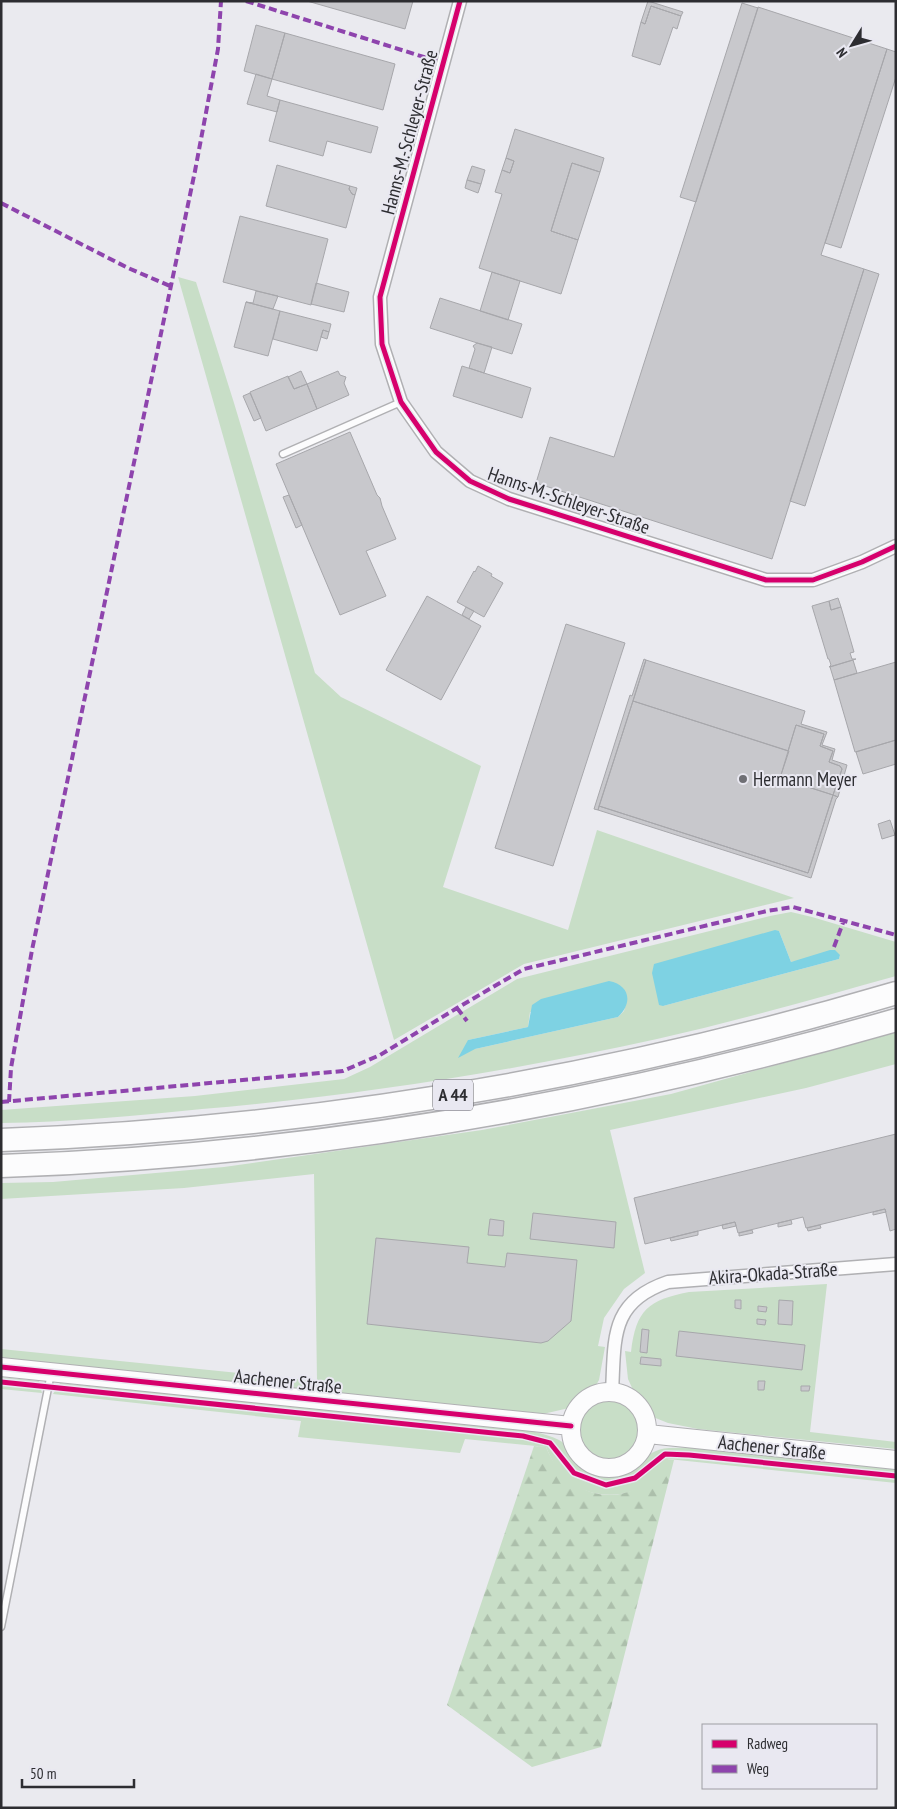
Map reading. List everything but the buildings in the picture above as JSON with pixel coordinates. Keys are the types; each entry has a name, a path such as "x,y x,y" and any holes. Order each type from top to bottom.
{"highway":[{"name":"A 44","path":"1,1140 211,1126 340,1112 431,1098 547,1078 671,1052 896,993"},
{"name":"A 44","path":"1,1166 119,1160 216,1152 342,1138 470,1118 693,1074 896,1020"}],"street":[{"name":"Hanns-M.-Schleyer-Straße","path":"460,1 380,297 382,344 401,402 436,452 470,481 509,499 766,580 813,580 862,562 896,546"},
{"name":"Akira-Okada-Straße","path":"612,1392 616,1332 620,1318 628,1306 650,1288 668,1282 896,1264"},
{"name":"Aachener Straße","path":"1,1367 571,1426"},
{"path":"612,1392 624,1395 634,1401 642,1411 647,1422 648,1434 644,1447 636,1458 625,1466 612,1469 598,1467 586,1462 577,1452 572,1439 571,1426 574,1415 580,1405 595,1395 612,1392"},
{"name":"Aachener Straße","path":"648,1434 896,1460"}],"lane":[{"path":"282,454 401,402"},
{"path":"1,1627 51,1372"}],"green space":[{"path":"178,277 196,282 315,673 341,697 481,766 443,887 568,930 597,830 794,898 524,964 394,1040"},
{"path":"791,912 896,942 896,976 777,1009 657,1039 431,1082 259,1104 101,1118 1,1123 1,1110 195,1096 344,1079 370,1067 517,979","holes":["779,931 791,962 840,955 839,959 663,1006","627,1000 624,1011 618,1017 475,1049 468,1040 528,1027 530,1012"]},
{"path":"896,1032 896,1064 806,1088 610,1130 645,1273 624,1289 604,1318 598,1346 605,1347 599,1380 595,1387 581,1395 569,1408 543,1414 1,1360 1,1349 317,1381 314,1174 184,1188 1,1199 1,1183 53,1182 224,1167 482,1130 671,1094"},
{"path":"827,1284 810,1432 896,1442 896,1449 698,1429 668,1423 653,1417 646,1404 634,1392 628,1379 625,1351 631,1352 636,1326 646,1309 654,1303 689,1292"},
{"path":"1,1377 39,1381 42,1393 1,1389"},
{"path":"60,1383 496,1426 528,1431 545,1434 561,1441 578,1464 589,1471 601,1475 623,1473 651,1453 659,1450 696,1448 735,1450 896,1466 896,1483 668,1459 651,1481 631,1492 609,1495 597,1494 586,1491 567,1480 560,1473 546,1447 465,1439 460,1453 298,1437 301,1421 53,1394"},
{"path":"609,1396 622,1399 633,1406 640,1417 643,1430 640,1443 633,1454 622,1461 609,1464 596,1461 585,1454 578,1443 575,1430 578,1417 585,1406 596,1399"},
{"path":"534,1446 546,1447 556,1466 570,1481 586,1490 603,1495 621,1494 638,1488 654,1476 667,1459 674,1460 601,1747 532,1767 447,1705"}],"water":[{"path":"775,930 779,931 791,962 830,950 835,950 840,955 839,959 663,1006 659,1005 652,973 654,964"},
{"path":"609,981 621,986 627,995 626,1006 618,1017 475,1049 458,1058 468,1040 528,1027 532,1005 541,999"}],"marked path":[{"path":"9,1102 11,1068 32,950 195,171 218,49 221,1"},
{"path":"246,1 443,63"},
{"path":"1,203 128,268 170,286"},
{"path":"1,1102 343,1071 380,1055 524,969 767,911 793,907 896,935"},
{"path":"834,947 844,920"},
{"path":"457,1008 467,1021"}],"cycle path":[{"path":"460,1 380,297 382,344 401,402 436,452 470,481 509,499 766,580 813,580 862,562 896,546"},
{"path":"1,1367 571,1426"},
{"path":"1,1382 523,1436 550,1443 574,1473 606,1485 635,1478 665,1454 896,1476"}],"place":[{"name":"Hermann Meyer","path":"743,779"}]}
